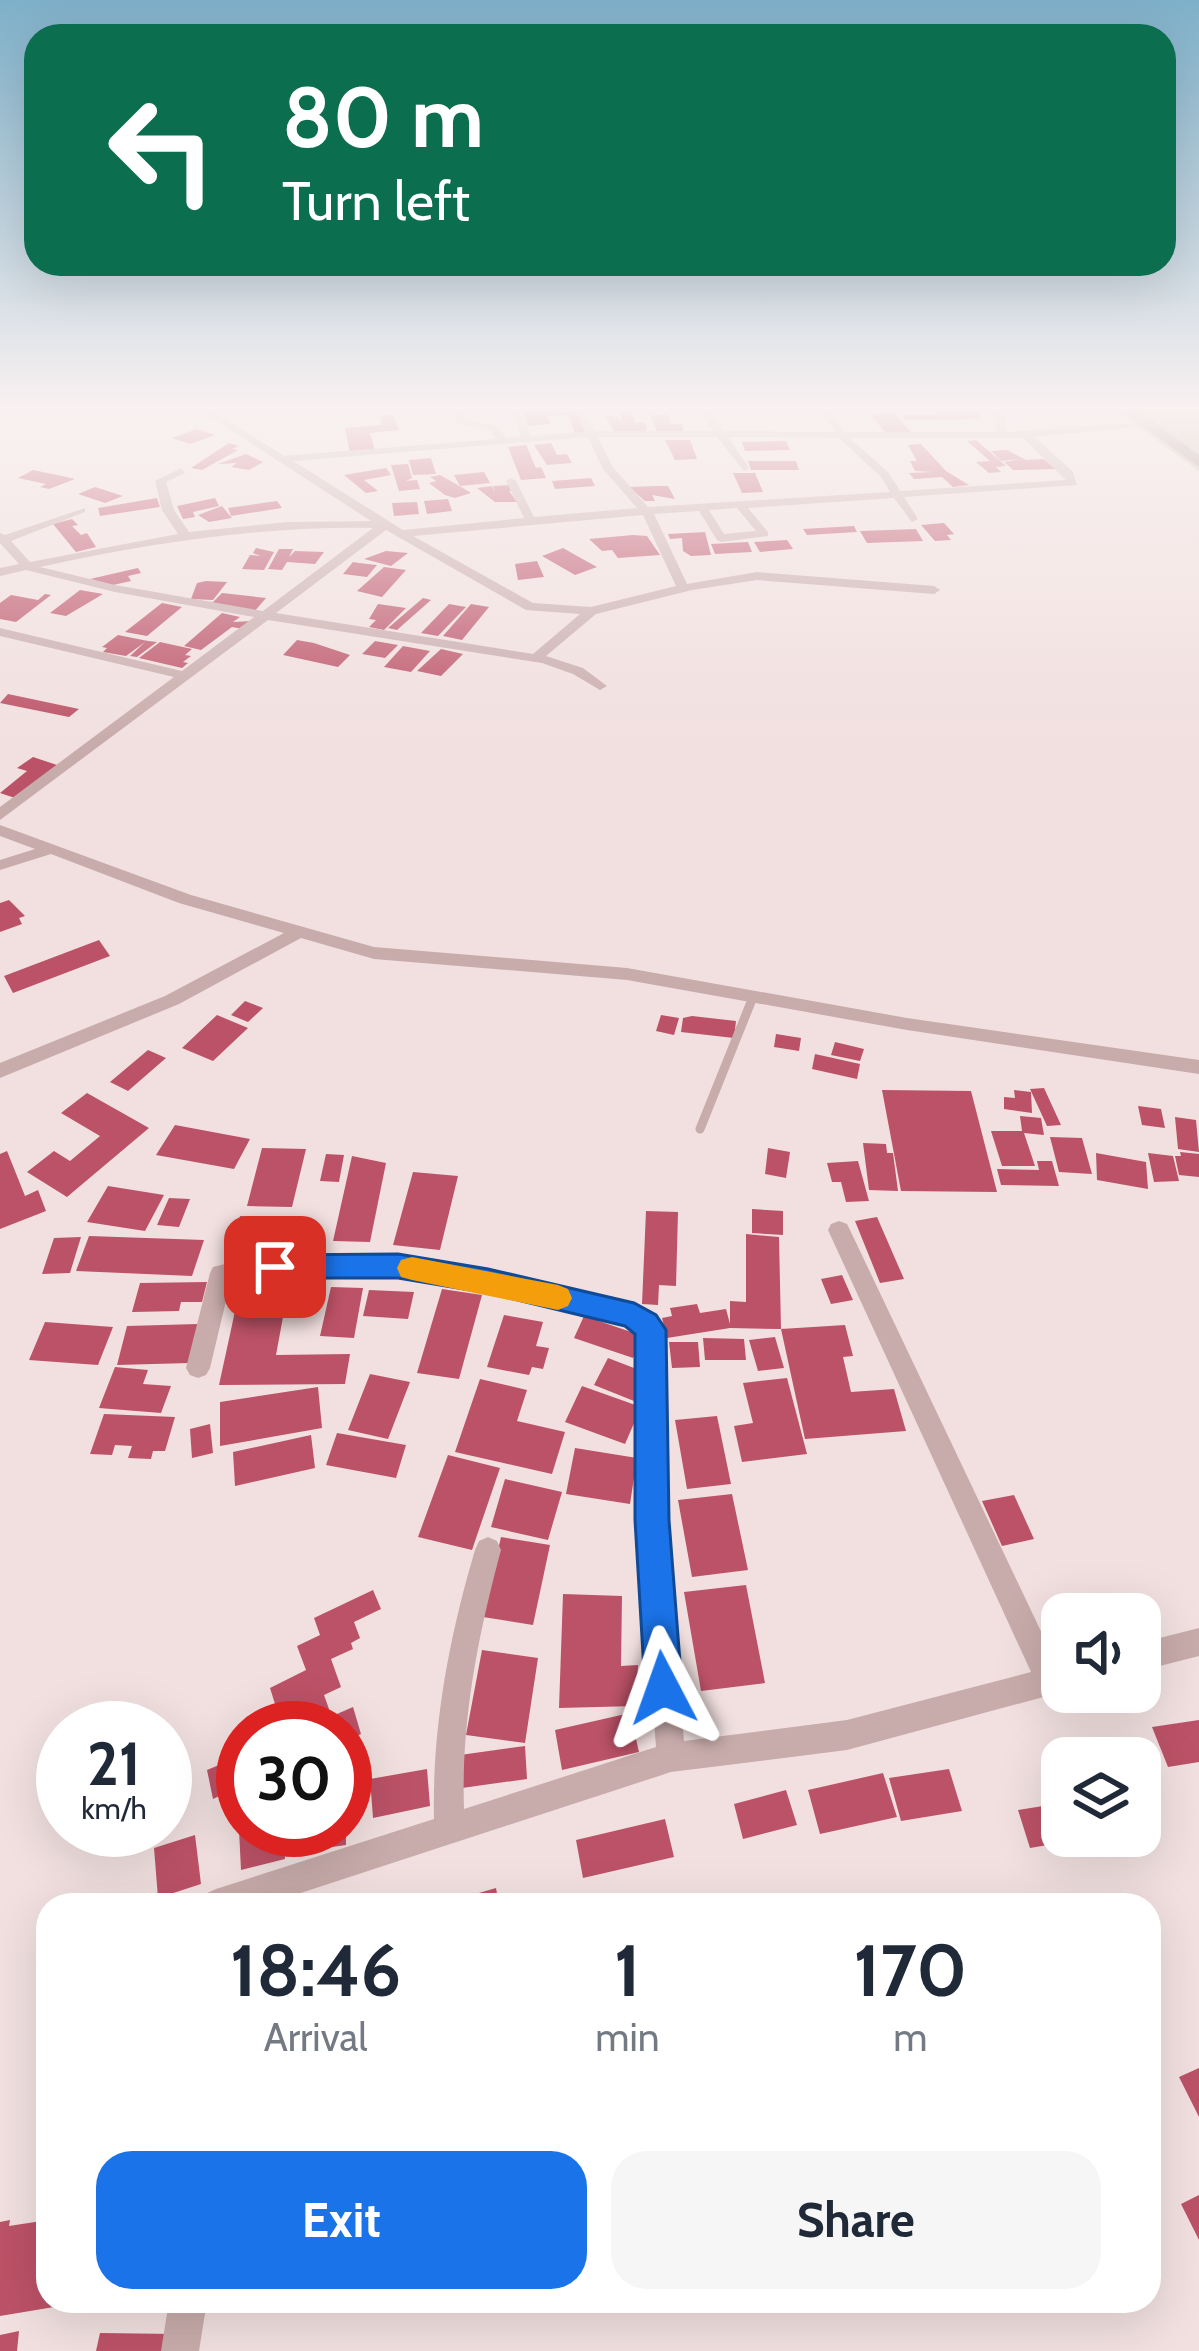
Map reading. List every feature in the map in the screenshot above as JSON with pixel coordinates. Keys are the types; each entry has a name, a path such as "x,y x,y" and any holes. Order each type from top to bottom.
{"street":[{"path":"51,521 2,538 27,566 115,590 260,617 537,657 585,674 600,686"},
{"path":"175,521 185,535"},
{"path":"378,521 530,607 591,610 684,588 767,576 934,590"},
{"path":"400,534 523,521"},
{"path":"651,521 684,588"},
{"path":"711,521 722,538 764,534 753,521"},
{"path":"0,572 185,535 300,522 385,525"},
{"path":"0,815 385,525"},
{"path":"537,657 591,610"},
{"path":"0,632 186,676"},
{"path":"0,830 295,934 374,953 627,974 1199,1067"},
{"path":"0,866 48,850"},
{"path":"0,1071 172,1000 295,934"},
{"path":"839,1230 1041,1649"},
{"path":"198,1368 220,1273 245,1268 398,1266 488,1281 634,1316 645,1324 650,1330 652,1520 671,1757"},
{"path":"449,1826 446,1755 471,1608 488,1550"},
{"path":"1161,1652 1199,1642"},
{"path":"275,1893 449,1826 671,1757 848,1735 1041,1684"},
{"path":"180,2351 186,2313"}],"lane":[{"path":"700,1129 753,997"}],"building":[{"path":"74,521 78,525 72,526 81,535 87,533 96,547 76,552 53,524"},
{"path":"944,523 954,534 947,535 951,540 935,541 921,525"},
{"path":"854,526 857,532 807,535 803,529"},
{"path":"916,529 923,541 867,543 860,531"},
{"path":"705,532 711,555 691,556 683,551 682,538 670,539 668,534"},
{"path":"647,536 660,555 618,558 589,539"},
{"path":"787,540 793,549 760,552 754,542"},
{"path":"748,542 752,552 715,554 711,544"},
{"path":"256,548 274,552 264,570 242,569 250,555 261,556 253,553"},
{"path":"563,548 597,567 575,575 542,556"},
{"path":"279,549 293,549 289,557 295,551 324,552 315,564 287,562 282,570 268,569"},
{"path":"386,551 408,553 391,566 364,559"},
{"path":"537,561 544,577 518,580 515,564"},
{"path":"353,562 377,565 367,577 343,574"},
{"path":"384,567 406,570 382,597 357,591"},
{"path":"138,568 141,573 128,576 131,581 113,585 90,579"},
{"path":"227,582 213,600 191,599 197,583"},
{"path":"80,590 103,594 66,616 50,613"},
{"path":"222,593 266,598 254,612 209,606"},
{"path":"11,595 38,600 51,595 16,622 0,619 0,603"},
{"path":"423,598 431,600 397,630 388,628"},
{"path":"162,603 182,607 147,636 125,632"},
{"path":"378,604 406,608 384,630 369,627 376,620 369,619"},
{"path":"449,604 466,607 438,636 421,633"},
{"path":"471,604 489,607 462,640 443,636"},
{"path":"222,613 240,617 233,622 253,621 243,629 232,627 201,650 184,646"},
{"path":"118,635 157,642 137,657 130,656 145,642 126,656 103,652 107,648 102,647"},
{"path":"297,640 350,655 338,667 283,655"},
{"path":"375,641 398,645 385,658 362,654"},
{"path":"160,642 192,649 183,662 188,663 182,668 139,658"},
{"path":"403,646 430,651 411,672 384,667"},
{"path":"441,649 463,654 441,676 417,671"},
{"path":"8,694 79,709 69,717 0,703"},
{"path":"33,757 63,767 18,799 0,793 27,771 17,768"},
{"path":"9,900 25,916 19,918 22,924 0,932 0,903"},
{"path":"99,940 110,956 13,993 4,976"},
{"path":"245,1001 263,1008 248,1022 231,1015"},
{"path":"217,1015 248,1028 213,1061 182,1048"},
{"path":"661,1015 679,1018 674,1035 656,1031"},
{"path":"683,1018 736,1021 734,1038 681,1032"},
{"path":"776,1034 801,1038 799,1051 774,1047"},
{"path":"835,1042 864,1049 860,1061 831,1055"},
{"path":"148,1050 166,1058 128,1091 110,1082"},
{"path":"815,1054 860,1064 857,1079 812,1069"},
{"path":"1044,1088 1061,1125 1047,1126 1030,1089"},
{"path":"882,1090 971,1091 997,1192 901,1191"},
{"path":"1014,1090 1031,1092 1032,1113 1004,1109 1004,1097 1015,1098"},
{"path":"87,1093 149,1128 67,1197 27,1172 54,1151 70,1161 100,1136 61,1113"},
{"path":"1138,1106 1161,1109 1165,1128 1142,1125"},
{"path":"1020,1116 1041,1118 1044,1135 1024,1133 1035,1166 1002,1166 991,1131 1022,1131"},
{"path":"1175,1117 1196,1120 1199,1152 1178,1149"},
{"path":"175,1125 250,1139 234,1169 156,1155"},
{"path":"1050,1137 1082,1138 1092,1174 1059,1172"},
{"path":"863,1143 886,1144 887,1153 893,1153 898,1191 869,1190"},
{"path":"262,1148 306,1149 292,1207 247,1206"},
{"path":"768,1148 790,1152 786,1178 765,1174"},
{"path":"7,1151 25,1196 38,1190 46,1211 0,1229 0,1154"},
{"path":"1180,1152 1199,1154 1199,1177 1179,1175 1175,1156 1181,1156"},
{"path":"1096,1153 1146,1162 1148,1189 1097,1180"},
{"path":"1148,1153 1173,1156 1179,1181 1154,1182"},
{"path":"326,1154 344,1155 339,1182 320,1181"},
{"path":"352,1156 386,1163 370,1242 333,1241"},
{"path":"858,1161 869,1201 846,1202 841,1182 832,1182 827,1163"},
{"path":"1037,1161 1052,1161 1059,1186 1001,1185 997,1169 1039,1170"},
{"path":"413,1172 458,1176 440,1250 393,1245"},
{"path":"108,1186 164,1195 145,1231 87,1222"},
{"path":"169,1198 190,1199 179,1227 157,1225"},
{"path":"752,1209 783,1211 783,1235 752,1233"},
{"path":"646,1211 678,1212 676,1286 659,1285 658,1305 642,1304"},
{"path":"240,1216 277,1217 269,1256 230,1256"},
{"path":"877,1217 904,1279 880,1283 855,1221"},
{"path":"746,1234 779,1237 781,1329 730,1328 667,1338 662,1318 672,1316 670,1308 697,1304 700,1313 726,1309 730,1324 730,1301 746,1302"},
{"path":"89,1236 204,1240 192,1276 76,1271"},
{"path":"81,1237 70,1273 42,1274 54,1238"},
{"path":"307,1240 325,1240 321,1262 303,1262"},
{"path":"842,1275 853,1300 831,1304 821,1279"},
{"path":"242,1279 290,1279 276,1355 350,1354 345,1384 219,1385"},
{"path":"207,1282 202,1302 181,1302 179,1311 132,1312 140,1283"},
{"path":"331,1287 363,1288 354,1338 320,1336"},
{"path":"442,1289 482,1295 459,1379 417,1373"},
{"path":"369,1290 414,1292 408,1319 363,1316"},
{"path":"504,1315 543,1322 536,1346 549,1348 543,1369 532,1367 529,1375 487,1367"},
{"path":"584,1316 643,1336 633,1358 574,1338"},
{"path":"45,1322 113,1327 98,1365 29,1360"},
{"path":"198,1324 190,1363 117,1365 127,1326"},
{"path":"845,1325 853,1356 843,1357 851,1392 894,1389 906,1431 805,1439 781,1329"},
{"path":"775,1337 784,1368 758,1371 749,1340"},
{"path":"703,1338 744,1339 746,1360 705,1360"},
{"path":"669,1342 698,1342 700,1367 672,1368"},
{"path":"608,1358 647,1373 634,1401 594,1385"},
{"path":"115,1367 148,1370 143,1384 171,1386 161,1413 99,1408"},
{"path":"370,1374 410,1382 388,1439 348,1430"},
{"path":"787,1378 807,1454 742,1462 734,1426 753,1423 743,1383"},
{"path":"480,1379 527,1390 517,1421 565,1432 552,1474 455,1452"},
{"path":"582,1386 641,1407 625,1444 565,1422"},
{"path":"318,1387 322,1428 220,1446 220,1402"},
{"path":"104,1414 175,1417 165,1451 153,1451 151,1459 128,1458 132,1446 115,1445 112,1455 90,1454"},
{"path":"717,1416 731,1484 687,1489 675,1420"},
{"path":"210,1424 213,1453 192,1458 190,1429"},
{"path":"337,1433 406,1445 396,1478 326,1465"},
{"path":"311,1435 315,1468 235,1486 233,1452"},
{"path":"575,1448 637,1458 630,1504 566,1494"},
{"path":"448,1455 500,1468 472,1550 418,1537"},
{"path":"505,1479 562,1492 548,1540 491,1527"},
{"path":"732,1494 748,1570 692,1577 678,1500"},
{"path":"1014,1495 1034,1539 1002,1546 982,1501"},
{"path":"501,1537 550,1545 533,1625 483,1617"},
{"path":"746,1585 765,1683 701,1691 684,1592"},
{"path":"373,1590 381,1609 354,1622 360,1638 351,1643 353,1649 331,1659 341,1687 324,1695 326,1701 274,1701 270,1688 306,1670 297,1646 320,1635 314,1618"},
{"path":"563,1594 622,1596 621,1666 638,1665 636,1706 559,1708"},
{"path":"482,1650 538,1658 525,1743 466,1735"},
{"path":"630,1713 639,1752 562,1770 555,1730"},
{"path":"1199,1720 1199,1762 1168,1767 1161,1737 1156,1737 1152,1727"},
{"path":"525,1746 527,1779 462,1788 460,1755"},
{"path":"216,1766 213,1799 207,1770"},
{"path":"427,1769 430,1806 373,1818 372,1779"},
{"path":"949,1769 962,1811 901,1821 889,1778"},
{"path":"883,1773 897,1817 820,1834 808,1790"},
{"path":"786,1790 797,1825 743,1839 734,1804"},
{"path":"1041,1806 1041,1846 1030,1848 1018,1810"},
{"path":"665,1819 674,1857 583,1878 576,1840"},
{"path":"195,1835 201,1884 158,1893 155,1857 192,1857"},
{"path":"240,1857 285,1857 285,1859 241,1870"},
{"path":"1199,2068 1199,2117 1179,2077"},
{"path":"1199,2195 1199,2240 1181,2204"},
{"path":"10,2220 9,2226 36,2222 36,2310 0,2316 0,2222"},
{"path":"19,2331 17,2351 0,2351 0,2335"},
{"path":"100,2333 176,2334 173,2351 96,2351"}],"slow traffic":[{"path":"412,1268 558,1298"}],"route":[{"path":"275,1267 398,1266 488,1281 634,1316 645,1324 650,1330 652,1520 663,1688"}]}
